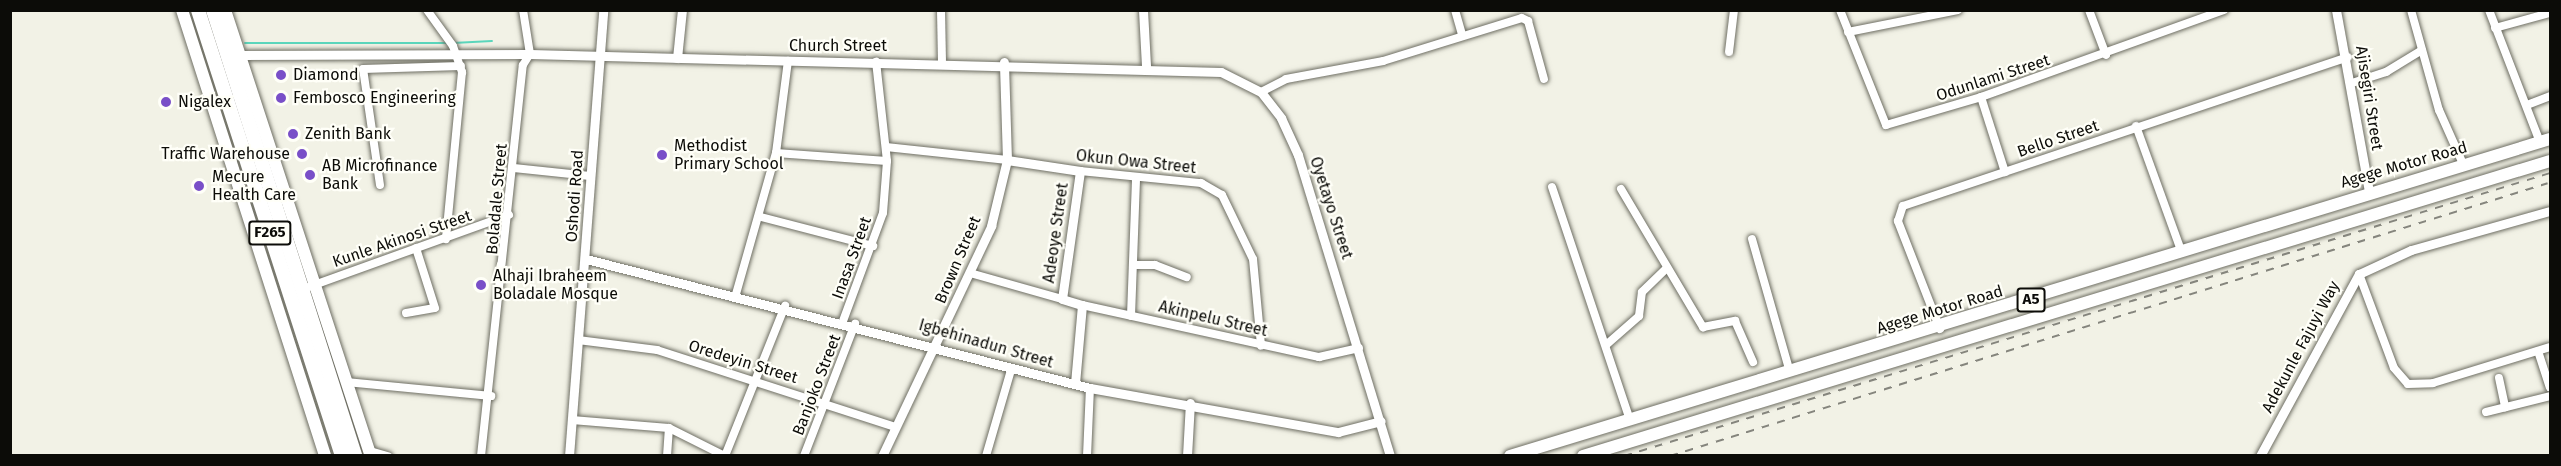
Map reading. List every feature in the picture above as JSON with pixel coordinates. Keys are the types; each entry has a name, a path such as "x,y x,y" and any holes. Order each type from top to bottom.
{"highway":[{"name":"F265","path":"198,10 342,456"},
{"name":"F265","path":"213,10 308,286 355,456"}],"main road":[{"path":"182,10 325,456"},
{"path":"225,10 308,286 346,382 370,453"},
{"name":"Agege Motor Road","path":"1510,456 1940,329 2181,250 2545,141"},
{"name":"A5","path":"1583,456 2550,161"}],"street":[{"path":"427,10 451,43 459,61 446,239"},
{"path":"523,10 530,54"},
{"name":"Oshodi Road","path":"569,456 586,260 603,10"},
{"path":"677,58 682,10"},
{"path":"941,10 942,62"},
{"path":"1143,10 1146,66"},
{"path":"1455,10 1462,35"},
{"path":"1729,52 1734,10"},
{"name":"Odunlami Street","path":"1840,10 1886,125 1982,97 2106,55 2224,10"},
{"path":"1848,32 1958,10"},
{"path":"2088,10 2106,55"},
{"name":"Ajisegiri Street","path":"2336,10 2348,57 2369,192"},
{"path":"2411,10 2439,110 2463,165"},
{"path":"2489,10 2494,28 2545,141"},
{"path":"2494,28 2550,13"},
{"path":"1261,92 1286,80 1383,61 1462,35 1526,18 1544,79"},
{"path":"2352,83 2386,72 2422,50"},
{"name":"Church Street","path":"240,56 459,61 530,54 788,61 1004,62 1146,66"},
{"name":"Boladale Street","path":"481,456 491,396 523,64 530,54"},
{"name":"Bello Street","path":"1940,329 1900,213 1903,206 2136,126 2348,57"},
{"path":"380,185 363,69 459,61"},
{"path":"736,294 760,217 776,153 788,61"},
{"name":"Inasa Street","path":"843,321 873,246 887,161 876,62"},
{"name":"Brown Street","path":"882,456 936,346 991,225 1007,160 1004,62"},
{"name":"Oyetayo Street","path":"1146,66 1221,72 1261,92 1281,118 1298,155 1382,421 1390,456"},
{"path":"2527,105 2550,96"},
{"path":"1982,97 2005,172"},
{"path":"2136,126 2181,250"},
{"name":"Okun Owa Street","path":"886,147 1007,160 1136,179 1201,183 1228,202 1253,259 1261,346"},
{"path":"776,153 887,161"},
{"path":"513,168 591,176"},
{"name":"Adeoye Street","path":"1062,299 1080,171"},
{"path":"1131,316 1136,179"},
{"path":"1552,187 1630,420"},
{"path":"1621,189 1703,327 1735,321 1753,362"},
{"name":"Adekunle Fajuyi Way","path":"2259,456 2359,274 2395,256 2550,211"},
{"name":"Kunle Akinosi Street","path":"308,286 509,215"},
{"path":"760,217 873,246"},
{"path":"1752,239 1790,372"},
{"path":"406,313 435,308 416,248"},
{"name":"Igbehinadun Street","path":"586,260 785,306 936,346 1011,370 1090,388 1338,432 1382,421"},
{"path":"1134,265 1155,265 1187,277"},
{"path":"1606,345 1639,316 1642,292 1667,268"},
{"path":"970,273 1062,299"},
{"path":"2359,274 2394,368 2408,384 2433,383 2550,347"},
{"name":"Akinpelu Street","path":"1062,299 1261,346 1319,357 1359,348"},
{"path":"1075,384 1082,305"},
{"path":"572,420 669,428 725,455 757,381 785,306"},
{"name":"Banjoko Street","path":"804,456 855,324"},
{"name":"Oredeyin Street","path":"578,340 657,350 826,402 895,427"},
{"path":"2538,351 2550,387"},
{"path":"986,456 1011,370"},
{"path":"2499,378 2505,407"},
{"path":"346,382 491,396"},
{"path":"1087,456 1090,388"},
{"path":"2486,412 2550,396"},
{"path":"1187,456 1190,404"},
{"path":"667,456 669,428"},
{"path":"370,453 388,456"}],"waterway":[{"path":"453,43 492,41"},
{"path":"245,43 447,43"}],"railway":[{"path":"1624,456 2550,173"},
{"path":"1670,456 2548,183"}],"place":[{"name":"Diamond","path":"281,75"},
{"name":"Fembosco Engineering","path":"281,98"},
{"name":"Nigalex","path":"166,102"},
{"name":"Zenith Bank","path":"293,134"},
{"name":"Traffic Warehouse","path":"302,154"},
{"name":"Methodist Primary School","path":"662,155"},
{"name":"AB Microfinance Bank","path":"310,175"},
{"name":"Mecure Health Care","path":"199,186"},
{"name":"Alhaji Ibraheem Boladale Mosque","path":"481,285"}]}
